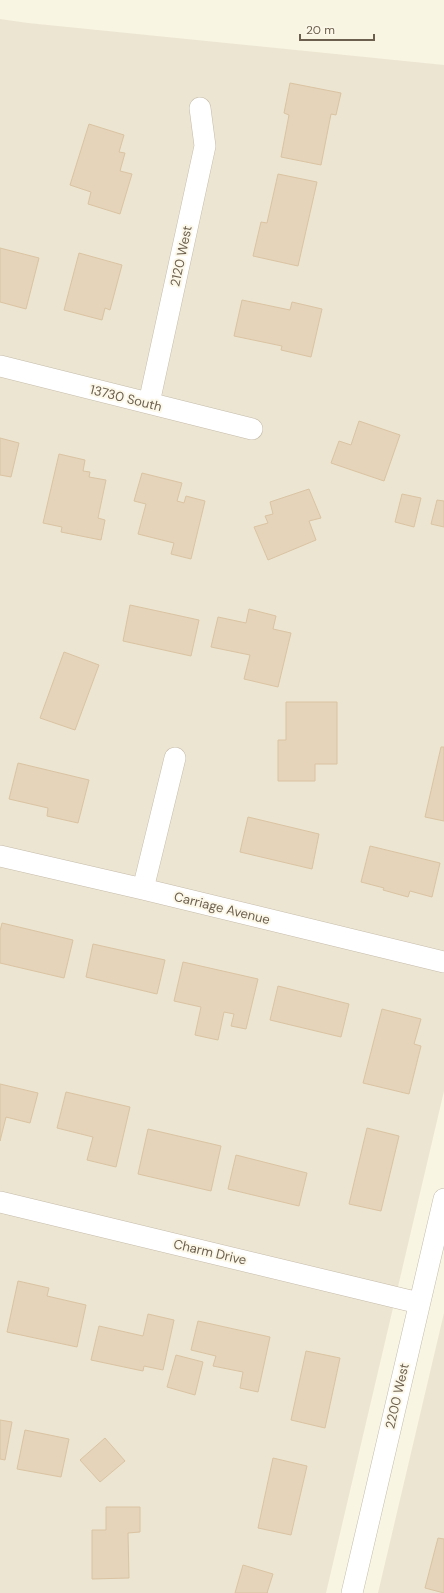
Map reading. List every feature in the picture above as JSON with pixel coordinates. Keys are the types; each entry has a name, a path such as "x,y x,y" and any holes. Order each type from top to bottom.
{"street":[{"name":"2120 West","path":"149,403 205,146 200,108"},
{"name":"13730 South","path":"0,366 252,429"},
{"path":"144,889 175,758"},
{"name":"Carriage Avenue","path":"0,856 144,889 444,962"},
{"name":"2200 West","path":"352,1593 444,1199"},
{"name":"Charm Drive","path":"0,1202 419,1303"}],"shaded area":[{"path":"0,19 444,65 444,1091 326,1593 0,1593"},
{"path":"444,1313 444,1593 378,1593"}],"building":[{"path":"290,83 341,93 336,115 331,114 321,165 281,157 289,115 284,113"},
{"path":"89,124 124,135 119,152 125,153 120,171 132,174 120,214 88,204 91,192 70,185"},
{"path":"278,174 317,182 298,266 253,256 261,222 267,223"},
{"path":"0,248 39,258 26,309 0,302"},
{"path":"79,253 122,265 110,310 105,308 102,320 64,310"},
{"path":"242,300 290,310 292,302 322,309 311,357 281,350 282,346 234,336"},
{"path":"359,421 400,435 384,481 331,463 339,441 351,445"},
{"path":"0,438 19,443 11,477 0,475"},
{"path":"59,454 85,460 83,471 90,472 89,477 106,480 98,518 105,520 101,540 61,532 62,527 43,523"},
{"path":"142,473 182,483 177,501 184,503 186,496 205,501 191,559 171,554 174,543 138,534 146,504 134,501"},
{"path":"309,489 321,518 309,521 316,540 268,560 254,527 268,523 265,516 273,514 270,502"},
{"path":"402,494 421,498 414,527 395,522"},
{"path":"437,500 444,501 444,527 431,524"},
{"path":"130,605 199,620 191,656 123,641"},
{"path":"249,609 276,616 273,629 291,633 278,687 244,679 250,655 211,647 218,617 246,623"},
{"path":"64,652 99,665 75,730 40,718"},
{"path":"286,702 337,702 337,764 315,764 315,781 278,781 278,740 286,740"},
{"path":"441,747 444,747 444,821 425,817"},
{"path":"18,763 89,780 78,823 47,816 48,808 9,799"},
{"path":"248,817 319,834 312,869 240,852"},
{"path":"370,846 440,863 432,897 410,891 408,897 383,890 384,888 361,882"},
{"path":"2,923 73,940 64,978 0,963 0,931"},
{"path":"93,944 165,960 157,994 86,977"},
{"path":"183,962 258,979 246,1029 231,1026 234,1014 224,1012 218,1040 195,1035 201,1007 174,1001"},
{"path":"278,986 349,1004 341,1037 270,1020"},
{"path":"382,1009 421,1019 414,1044 421,1046 409,1094 363,1083"},
{"path":"0,1084 38,1093 30,1123 6,1117 0,1141"},
{"path":"66,1092 130,1107 116,1167 87,1160 93,1137 57,1128"},
{"path":"367,1128 399,1136 381,1211 349,1204"},
{"path":"148,1129 221,1146 211,1191 138,1174"},
{"path":"236,1155 307,1173 299,1206 228,1189"},
{"path":"18,1281 49,1288 47,1296 86,1305 77,1347 7,1332"},
{"path":"148,1314 174,1320 163,1370 144,1366 143,1371 91,1360 99,1326 143,1336"},
{"path":"198,1321 270,1337 258,1392 240,1388 243,1372 213,1366 216,1356 191,1350"},
{"path":"306,1351 340,1358 325,1428 291,1420"},
{"path":"176,1355 203,1362 195,1395 167,1387"},
{"path":"0,1420 12,1422 5,1460 0,1459"},
{"path":"25,1430 69,1439 61,1477 17,1469"},
{"path":"105,1438 125,1461 100,1482 80,1460"},
{"path":"273,1458 307,1466 291,1535 258,1528"},
{"path":"106,1507 140,1507 140,1532 128,1533 129,1578 92,1579 92,1530 106,1530"},
{"path":"438,1538 444,1539 444,1593 425,1588"},
{"path":"243,1565 273,1574 267,1593 235,1593"}]}
